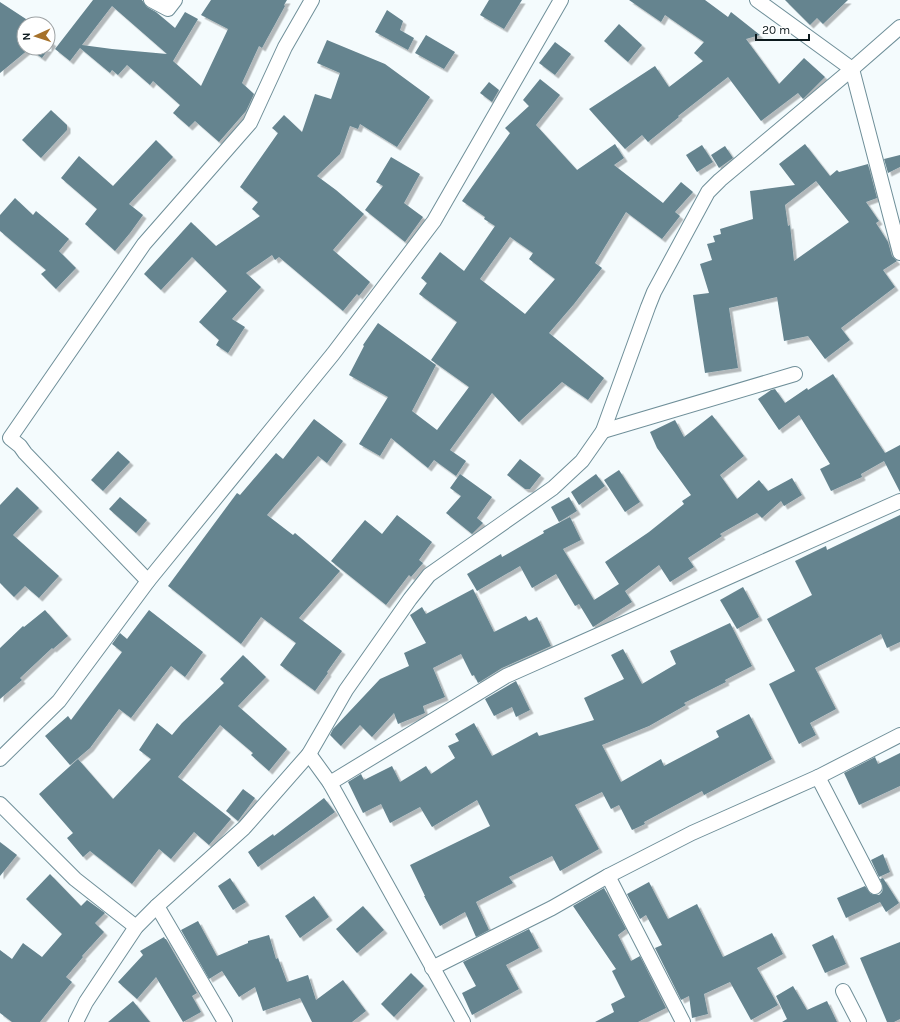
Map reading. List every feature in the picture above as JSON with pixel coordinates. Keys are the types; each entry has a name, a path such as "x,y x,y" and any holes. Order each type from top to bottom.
{"street":[{"path":"151,0 168,9 175,0"},
{"path":"148,580 25,453 20,446 10,438 144,244 250,124 285,47 312,0"},
{"path":"0,759 59,701 148,580 333,354 434,220 561,0"},
{"path":"757,0 852,69 900,253"},
{"path":"76,1022 86,1002 136,927 157,906 244,828 309,754 346,690 410,599 429,575 553,488 582,461 603,431 650,302 708,192 720,180 852,69 900,26"},
{"path":"603,431 795,374"},
{"path":"330,783 506,676 900,501"},
{"path":"432,968 552,908 608,876 692,833 818,777 900,735"},
{"path":"309,754 330,783 463,1022"},
{"path":"818,777 875,887"},
{"path":"0,804 75,879 136,927"},
{"path":"608,876 683,1022"},
{"path":"157,906 225,1022"},
{"path":"843,991 858,1022"}],"building":[{"path":"93,0 142,0 147,7 156,12 175,28 185,12 198,19 173,61 201,86 228,29 201,15 211,0 287,0 262,48 259,46 242,83 254,94 246,111 219,142 195,121 189,127 173,113 180,105 153,81 150,85 127,65 118,75 112,70 110,73 80,48 70,61 56,50 56,48","holes":["112,6 167,54 82,45"]},
{"path":"489,0 522,0 504,29 480,15"},
{"path":"629,0 705,0 728,17 731,12 760,35 746,39 779,84 804,58 825,77 803,99 798,93 761,121 728,77 678,116 679,117 648,142 642,135 625,149 589,109 655,66 669,87 703,61 694,53 704,42 665,15 661,22"},
{"path":"785,0 848,0 823,24 817,18 810,25"},
{"path":"0,2 21,16 16,16 16,56 21,56 0,73"},
{"path":"387,10 403,21 400,30 414,38 408,50 375,32"},
{"path":"619,24 642,45 628,62 604,41"},
{"path":"426,35 455,52 444,69 415,53"},
{"path":"327,40 385,64 430,97 397,147 360,124 358,129 350,126 340,154 317,176 364,214 333,250 370,282 359,296 357,294 343,311 279,257 275,260 272,255 246,273 261,287 232,319 245,327 228,353 216,345 219,340 199,322 227,291 192,257 161,290 144,274 191,222 216,246 260,216 252,209 258,202 240,187 278,133 272,128 284,115 302,132 315,94 331,99 340,73 317,63"},
{"path":"555,42 571,54 555,75 539,63"},
{"path":"540,79 560,95 536,125 577,170 615,144 624,158 614,165 663,203 681,182 693,192 675,212 680,216 662,239 626,212 595,263 602,268 549,333 604,378 588,400 562,382 519,422 492,393 450,450 466,461 456,476 434,460 428,468 391,438 380,456 359,444 388,397 349,375 364,346 363,345 378,323 436,365 412,411 437,430 469,387 431,360 457,322 419,294 427,283 421,278 440,252 464,271 495,226 462,201 510,133 505,128 529,106 523,100","holes":["510,237 533,253 529,259 555,279 525,314 480,279"]},
{"path":"489,82 499,90 492,102 480,93"},
{"path":"51,110 67,125 67,130 41,158 22,140"},
{"path":"156,140 173,157 129,204 143,215 115,251 85,224 97,209 61,178 79,156 113,186"},
{"path":"805,144 830,176 837,170 839,172 868,164 877,198 866,202 879,221 876,223 888,242 892,256 897,261 883,270 895,287 841,328 850,340 825,359 808,336 784,341 777,297 729,308 738,368 705,373 693,295 709,293 700,264 712,260 707,244 715,242 713,236 721,234 720,229 753,219 750,191 795,185 779,164","holes":["816,181 849,222 794,261 790,225 788,226 785,205"]},
{"path":"702,145 713,162 697,172 686,155"},
{"path":"725,146 733,158 719,168 711,155"},
{"path":"900,155 900,167 888,173 884,159"},
{"path":"391,157 420,174 404,203 423,217 405,242 365,210 383,186 376,182"},
{"path":"15,198 33,215 36,211 69,239 59,251 76,268 56,289 41,274 46,270 0,231 0,215"},
{"path":"833,374 885,453 900,445 900,492 884,461 861,474 862,477 831,491 820,469 830,464 799,415 779,430 758,399 775,389 785,403 807,388 808,390"},
{"path":"712,415 744,456 720,475 737,499 759,480 768,491 792,478 802,495 784,506 781,501 762,518 757,513 720,534 722,536 688,558 694,567 670,582 659,565 625,591 632,602 593,627 579,604 575,606 556,574 532,588 520,566 477,591 467,574 501,554 502,557 544,533 543,531 570,517 581,540 563,549 594,600 619,584 605,562 649,532 684,504 682,501 691,495 657,448 650,432 675,420 684,437"},
{"path":"314,419 343,441 327,463 318,456 267,515 293,535 295,533 340,571 299,618 342,651 315,691 280,665 296,643 261,617 241,644 168,586 237,493 240,495 276,453 283,459"},
{"path":"118,451 130,462 103,491 91,480"},
{"path":"520,459 541,475 530,489 525,489 507,475"},
{"path":"619,470 640,502 625,512 604,480"},
{"path":"460,474 492,497 477,518 483,523 472,534 446,513 461,496 450,488"},
{"path":"596,474 605,486 579,505 571,492"},
{"path":"17,487 39,508 13,535 59,576 39,598 25,586 14,597 0,583 0,505"},
{"path":"120,497 147,520 136,533 109,509"},
{"path":"569,497 577,511 559,522 551,507"},
{"path":"397,515 432,542 419,560 423,563 411,577 409,575 386,605 331,561 365,520 382,534"},
{"path":"900,515 900,642 887,648 881,634 815,668 836,709 810,723 816,735 799,744 769,684 795,671 767,619 812,595 795,561 826,546 827,550"},
{"path":"743,587 759,617 737,629 720,600"},
{"path":"473,589 494,632 526,616 529,621 537,617 551,646 502,668 478,683 474,675 472,676 461,654 433,668 445,697 423,706 425,713 398,724 394,713 372,737 360,725 341,746 330,735 333,729 380,679 409,666 404,653 426,643 410,615 422,607 426,614"},
{"path":"45,610 68,636 53,649 52,648 20,678 22,680 0,699 0,648 23,626 24,627"},
{"path":"149,610 203,652 185,677 171,666 131,718 119,709 90,748 70,765 45,736 68,716 71,720 122,652 112,644 120,633 127,639"},
{"path":"730,623 752,666 725,680 726,682 684,703 686,705 649,726 602,745 621,782 661,759 664,766 719,737 716,731 749,714 772,759 704,795 702,791 632,830 619,805 611,809 602,792 575,805 599,849 560,871 552,856 509,877 513,883 476,902 489,930 476,937 465,912 440,926 410,865 490,826 477,800 432,827 420,807 390,823 381,804 363,813 348,782 361,774 364,780 392,766 400,782 426,766 431,774 455,758 448,746 459,741 455,734 474,723 492,756 537,732 539,736 594,720 584,698 624,679 611,655 623,649 642,684 676,664 670,651"},
{"path":"243,655 266,677 238,706 287,749 269,771 251,755 253,753 220,725 178,777 231,819 209,845 194,832 171,859 159,849 132,884 90,851 83,857 67,838 73,833 39,794 78,759 113,799 151,759 139,750 157,723 172,735 182,723 224,683 220,679"},
{"path":"516,681 530,710 516,717 512,707 494,716 485,699"},
{"path":"900,753 900,786 859,805 844,773 875,757 878,764"},
{"path":"243,789 255,798 238,821 226,811"},
{"path":"324,798 335,812 258,867 248,852 273,834 274,836"},
{"path":"0,842 17,855 0,876"},
{"path":"883,854 890,872 879,877 871,860"},
{"path":"50,874 81,906 87,900 105,913 95,923 104,932 82,956 83,957 66,977 72,982 40,1022 12,1022 0,1013 0,950 12,959 23,943 42,957 62,934 26,899"},
{"path":"230,878 246,902 233,910 218,886"},
{"path":"883,878 899,903 886,912 880,902 846,918 837,898 865,886 871,894 879,895 883,888 880,879"},
{"path":"649,882 668,919 697,904 723,957 772,933 783,954 757,968 778,1005 751,1020 730,982 704,994 708,1014 692,1018 689,996 681,1000 655,948 662,945 646,915 640,919 627,894"},
{"path":"604,888 626,929 618,935 631,961 640,956 666,1008 638,1022 595,1022 614,1012 611,1004 625,997 612,971 616,969 573,906"},
{"path":"314,896 329,917 300,938 285,916"},
{"path":"363,906 384,930 357,953 336,929"},
{"path":"198,921 217,956 248,943 248,941 269,935 276,959 278,958 287,982 308,975 316,1000 343,980 366,1011 352,1022 312,1022 300,998 263,1011 255,987 239,997 222,971 209,979 181,930"},
{"path":"529,929 539,948 506,965 519,989 472,1015 462,993 476,986 463,962"},
{"path":"833,935 846,964 825,973 812,945"},
{"path":"164,937 197,993 192,996 201,1012 183,1022 156,977 137,999 118,982 143,955 140,951"},
{"path":"900,942 900,1019 894,1022 887,1022 860,958"},
{"path":"411,973 424,986 394,1017 381,1004"},
{"path":"793,986 807,1010 827,1001 837,1022 782,1022 787,1019 776,996"},
{"path":"133,1001 150,1022 108,1022"}]}
